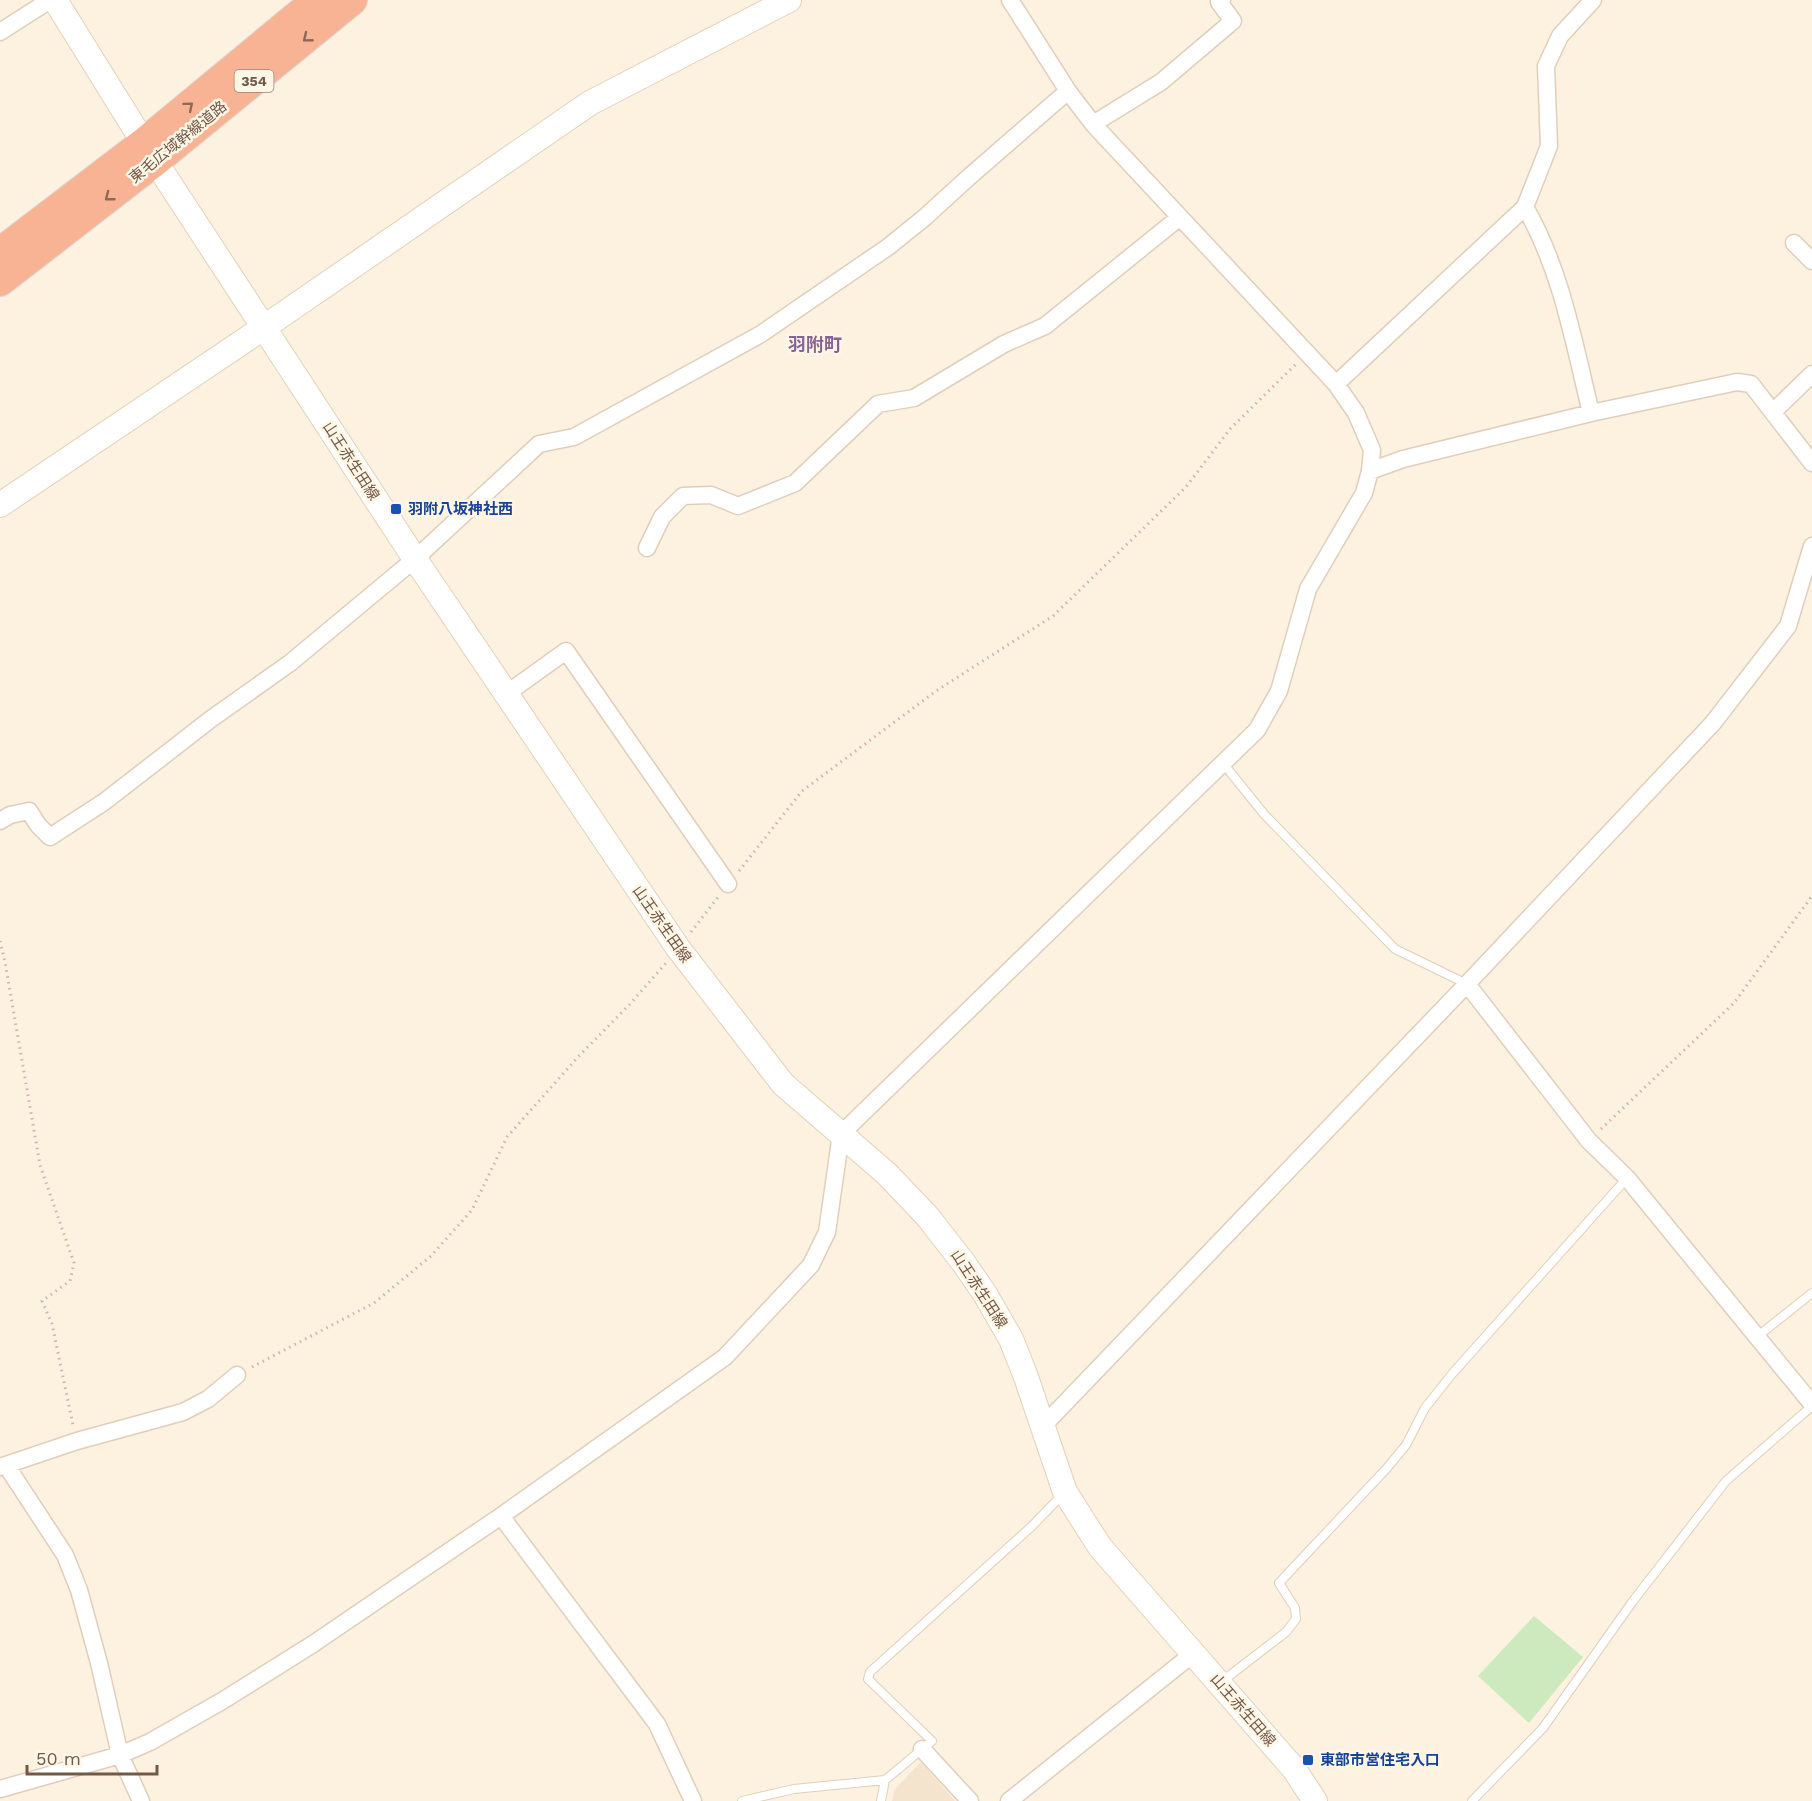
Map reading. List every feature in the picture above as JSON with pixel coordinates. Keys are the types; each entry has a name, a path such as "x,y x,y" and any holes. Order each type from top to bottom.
{"highway":[{"name":"東毛広域幹線道路","path":"0,281 150,152 317,0"},
{"name":"東毛広域幹線道路","path":"0,252 150,152 352,0"}],"main road":[{"name":"山王赤生田線","path":"55,0 263,328 415,559 678,948 783,1084 887,1174 927,1216 963,1262 1011,1339 1065,1492 1100,1547 1294,1769 1315,1801"},
{"path":"0,505 263,328 590,103 789,0"}],"street":[{"path":"0,32 50,0"},
{"path":"0,1789 120,1755 150,1742 222,1701 313,1644 501,1516 725,1357 811,1265 827,1232 841,1134 1257,729 1279,692 1308,588 1364,493 1370,471 1372,450 1356,413 1336,384 1093,124 1068,91 1010,0"},
{"path":"1093,124 1161,82 1233,21 1219,2 1222,0"},
{"path":"1336,384 1526,207 1549,146 1546,66 1560,36 1593,0"},
{"path":"0,821 10,814 29,811 50,837 105,802 211,719 290,663 415,559 539,444 574,437 761,334 888,247 1068,91"},
{"path":"1526,207 1538,229 1562,298 1591,412"},
{"path":"647,548 662,517 683,496 711,495 738,506 795,483 878,404 914,398 1004,344 1045,326 1180,217"},
{"path":"1794,243 1812,261"},
{"path":"1773,412 1812,374"},
{"path":"1370,471 1403,459 1591,412 1737,382 1751,384 1812,464"},
{"path":"1043,1426 1467,984 1713,723 1788,626 1812,546"},
{"path":"506,694 566,651 728,884"},
{"path":"1467,984 1589,1141 1627,1178 1812,1405"},
{"path":"141,1801 120,1755 99,1663 79,1590 65,1555 3,1466 77,1441 183,1412 208,1399 237,1375"},
{"path":"501,1516 657,1725 693,1801"},
{"path":"1009,1801 1194,1653"},
{"path":"922,1749 970,1801"}],"lane":[{"path":"1222,762 1264,814 1395,949 1467,984"},
{"path":"1220,1683 1286,1632 1296,1619 1295,1608 1279,1583 1387,1468 1406,1445 1425,1408 1452,1374 1627,1178"},
{"path":"1758,1336 1812,1293"},
{"path":"1472,1801 1543,1728 1633,1601 1726,1481 1812,1405"},
{"path":"742,1801 795,1789 885,1780 932,1740 868,1679 870,1672 1014,1542 1065,1492"},
{"path":"881,1801 885,1780"}],"path":[{"path":"237,1375 374,1304 431,1256 472,1210 507,1137 578,1057 629,1005 678,948 802,791 936,691 1053,616 1186,487 1230,429 1306,352"},
{"path":"1589,1141 1734,1003 1812,896"},
{"path":"0,941 39,1165 74,1263 70,1281 42,1301 52,1324 77,1441"}],"shaded area":[{"path":"921,1762 955,1801 892,1801 895,1789"}],"green space":[{"path":"1534,1616 1583,1657 1529,1723 1478,1676"}],"place":[{"name":"羽附八坂神社西","path":"396,509"},
{"name":"東部市営住宅入口","path":"1308,1760"}],"district":[{"name":"羽附町","path":"815,345"}]}
